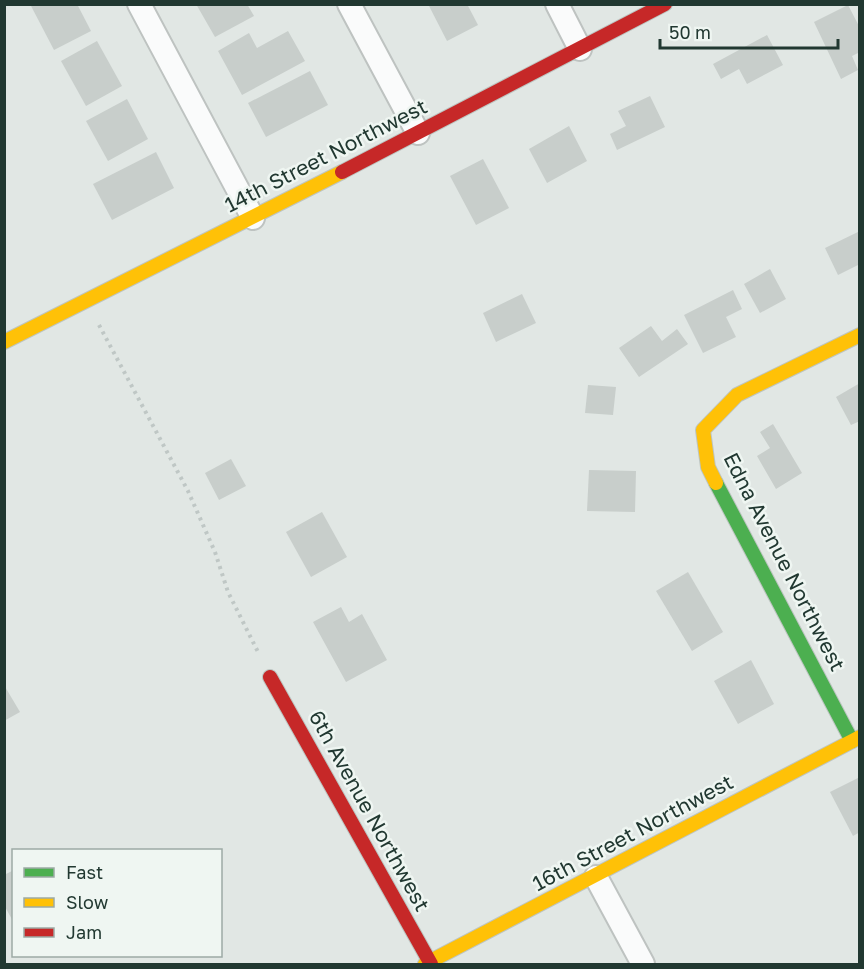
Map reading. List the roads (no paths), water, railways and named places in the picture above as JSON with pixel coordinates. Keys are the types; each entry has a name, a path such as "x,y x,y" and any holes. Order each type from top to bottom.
{"street":[{"path":"139,4 253,218"},
{"path":"350,4 418,133"},
{"path":"557,4 580,49"},
{"name":"14th Street Northwest","path":"4,342 253,218 665,4"},
{"name":"Edna Avenue Northwest","path":"856,739 708,467 703,430 737,395 860,335"},
{"name":"6th Avenue Northwest","path":"270,677 428,964"},
{"name":"16th Street Northwest","path":"428,964 856,739"},
{"path":"596,876 643,964"}]}
